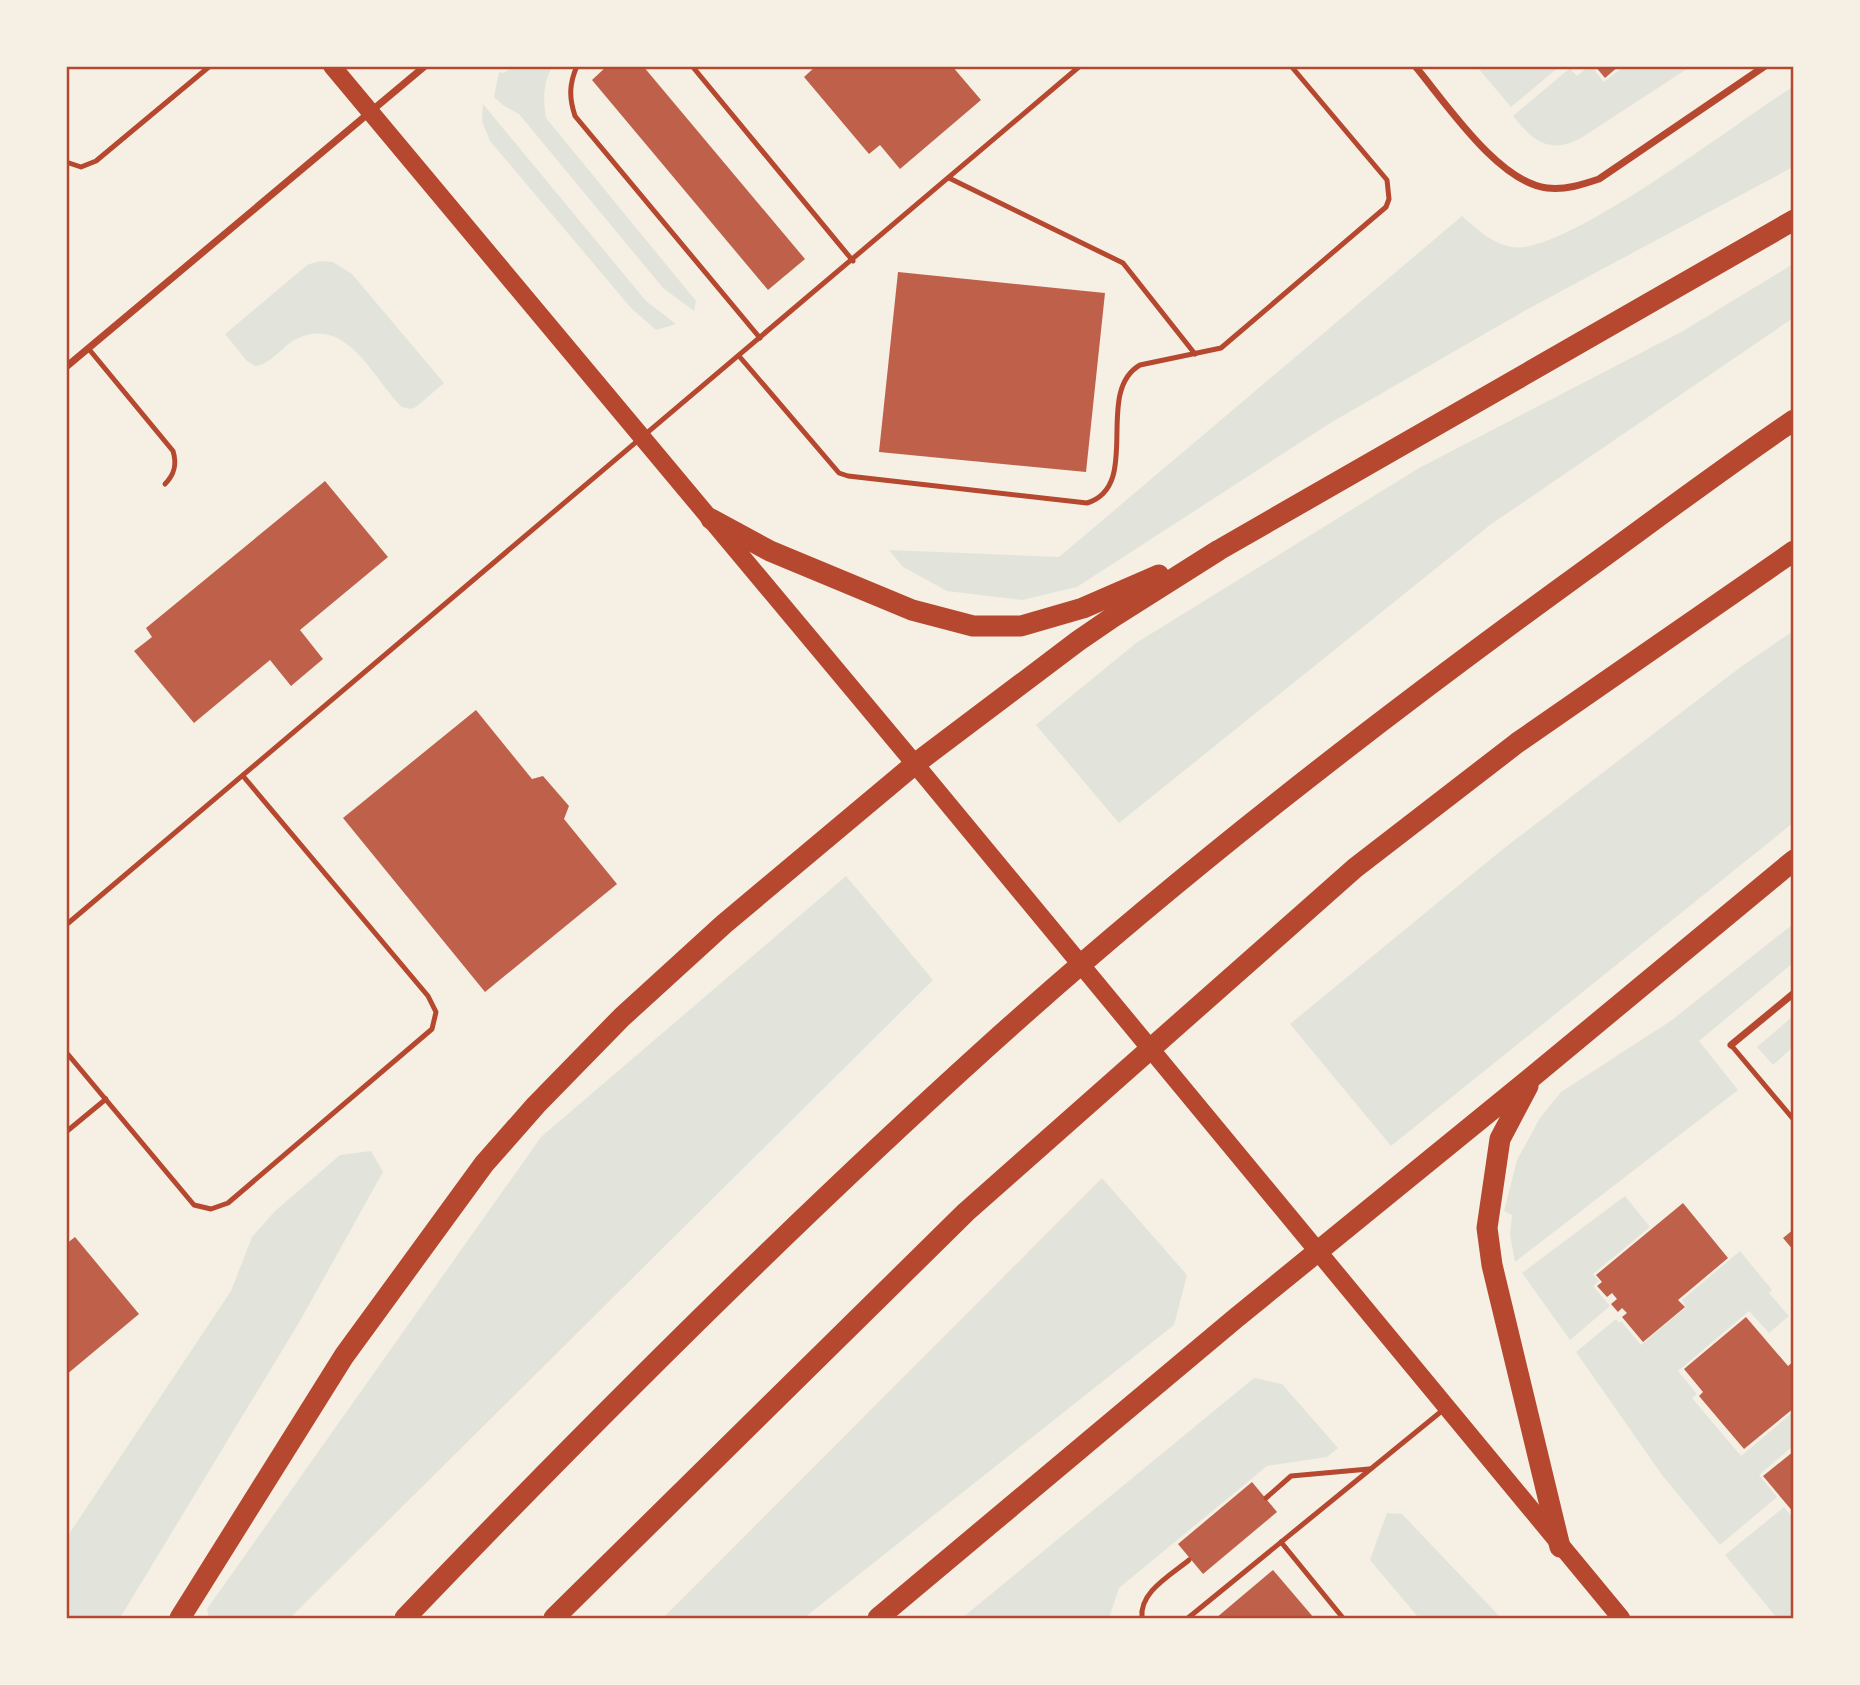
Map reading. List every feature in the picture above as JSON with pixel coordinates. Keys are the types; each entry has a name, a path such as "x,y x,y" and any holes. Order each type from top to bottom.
{"highway":[{"path":"180,1619 344,1356 455,1202 499,1146 536,1105 651,990 724,924 915,764 1077,641 1219,550 1794,220"},
{"path":"405,1619 500,1520 782,1240 885,1141 1065,978 1290,791 1436,678 1794,420"},
{"path":"711,519 770,551 912,610 973,626 1021,626 1083,608 1219,550"},
{"path":"554,1619 966,1212 1355,868 1517,743 1794,551"},
{"path":"878,1619 1794,860"},
{"path":"1532,1077 1500,1139 1487,1228 1492,1265 1560,1547"}],"main road":[{"path":"332,66 915,764 1621,1619"}],"street":[{"path":"66,367 425,66"},
{"path":"1415,66 1490,155 1525,182 1546,188 1573,188 1599,179 1765,66"},
{"path":"1731,1045 1794,993"}],"lane":[{"path":"66,162 81,167 96,161 210,66"},
{"path":"577,66 570,84 570,100 575,116 760,338"},
{"path":"692,66 853,261"},
{"path":"66,925 1080,66"},
{"path":"739,356 839,473 861,478 1087,503 1103,496 1112,480 1121,385 1125,377 1140,365 1221,348 1380,214 1389,199 1387,180 1291,66"},
{"path":"949,178 1123,262 1195,354"},
{"path":"88,348 173,451 175,469 165,484"},
{"path":"66,1052 194,1205 202,1209 220,1208 432,1029 436,1012 428,996 243,776"},
{"path":"1731,1045 1794,1120"},
{"path":"66,1132 106,1099"},
{"path":"1188,1619 1446,1407"},
{"path":"1266,1498 1291,1476 1369,1469"},
{"path":"1281,1542 1343,1619"},
{"path":"1142,1619 1142,1605 1147,1596 1189,1560"}],"shaded area":[{"path":"1589,66 1604,82 1623,67 1690,67 1570,143 1542,143 1513,116 1570,68 1577,76"},
{"path":"512,67 552,67 544,92 546,118 696,301 694,311 663,288 519,114 494,97 499,72 504,73"},
{"path":"1477,67 1559,67 1511,107"},
{"path":"1793,87 1793,167 1526,310 1332,422 1077,587 1022,600 947,591 903,567 889,550 1059,557 1462,216 1485,235 1504,245 1512,247 1537,244 1610,209"},
{"path":"483,104 646,301 676,324 656,330 631,308 490,141 482,121"},
{"path":"333,262 352,274 444,383 416,407 402,407 357,353 330,335 314,334 296,339 271,359 255,366 247,361 225,334 309,264"},
{"path":"1793,264 1793,318 1490,525 1119,823 1036,725 1136,643 1419,468 1683,331"},
{"path":"1793,631 1793,823 1391,1146 1290,1024 1503,849 1742,666"},
{"path":"846,876 933,980 290,1618 209,1618 207,1609 541,1137"},
{"path":"1793,924 1793,963 1699,1041 1738,1090 1515,1262 1510,1235 1512,1215 1504,1211 1517,1160 1540,1118 1561,1092 1672,1020"},
{"path":"1793,1016 1793,1047 1773,1065 1757,1047"},
{"path":"371,1151 383,1172 300,1321 120,1618 67,1618 67,1537 231,1291 252,1237 275,1211 340,1155"},
{"path":"1102,1178 1187,1275 1174,1325 804,1618 663,1618"},
{"path":"1625,1196 1650,1227 1593,1274 1599,1281 1593,1286 1610,1306 1570,1340 1522,1273"},
{"path":"1740,1251 1772,1290 1769,1293 1789,1316 1769,1333 1749,1311 1678,1371 1697,1394 1692,1398 1741,1456 1793,1412 1793,1446 1759,1475 1777,1497 1720,1545 1662,1475 1576,1352 1616,1319 1619,1323 1621,1321 1641,1345 1686,1307 1682,1300"},
{"path":"1254,1378 1282,1384 1338,1448 1327,1457 1267,1466 1119,1588 1109,1618 962,1618"},
{"path":"1784,1507 1793,1518 1793,1618 1777,1618 1725,1555"},
{"path":"1387,1513 1402,1514 1501,1618 1419,1618 1370,1560"}],"building":[{"path":"607,66 643,66 805,259 768,290 592,80"},
{"path":"816,66 952,66 981,100 900,169 880,145 869,154 804,77"},
{"path":"1595,66 1619,66 1605,78"},
{"path":"898,272 1105,293 1086,472 879,452"},
{"path":"325,481 388,557 300,630 323,659 291,686 270,660 194,723 134,651 152,637 146,628"},
{"path":"476,710 532,779 543,776 569,806 564,819 617,884 485,992 343,818"},
{"path":"1683,1203 1728,1258 1678,1300 1685,1307 1643,1342 1622,1317 1627,1313 1622,1308 1618,1312 1611,1304 1617,1299 1612,1293 1607,1297 1597,1286 1602,1282 1596,1275"},
{"path":"1794,1229 1794,1251 1783,1238"},
{"path":"75,1237 139,1314 66,1375 66,1244"},
{"path":"1746,1317 1788,1366 1794,1361 1794,1408 1744,1449 1699,1396 1703,1392 1684,1369"},
{"path":"1794,1451 1794,1513 1763,1476"},
{"path":"1252,1482 1277,1512 1203,1574 1178,1544"},
{"path":"1273,1570 1314,1618 1216,1618"}]}
